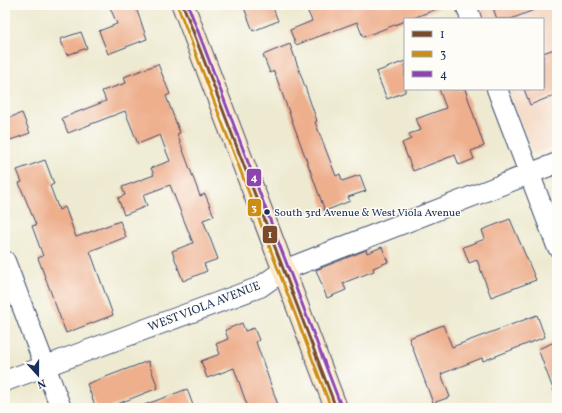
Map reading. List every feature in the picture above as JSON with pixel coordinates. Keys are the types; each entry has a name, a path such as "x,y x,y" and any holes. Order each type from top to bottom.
{"street":[{"path":"183,5 336,408"},
{"path":"466,5 471,18"},
{"path":"497,90 557,246"},
{"name":"WEST VIOLA AVENUE","path":"5,382 260,287 284,270 557,163"},
{"path":"5,261 61,408"}],"shaded area":[{"path":"476,5 557,5 557,145 533,154 508,90 544,90 544,18 481,18"}],"building":[{"path":"109,5 135,5 147,39 108,54 99,31 117,24"},
{"path":"243,5 272,5 278,21 253,31"},
{"path":"305,5 444,5 414,18 404,18 404,21 363,37 357,22 296,45 290,30 312,21"},
{"path":"492,5 544,5 514,18 497,18"},
{"path":"81,32 87,48 67,55 60,39"},
{"path":"290,44 317,121 315,122 336,176 340,174 342,181 360,175 366,191 348,197 350,201 325,211 274,71 270,73 263,55"},
{"path":"557,48 557,94 530,105 524,90 544,90 544,53"},
{"path":"404,61 405,92 387,99 376,72"},
{"path":"158,64 170,94 166,96 180,133 177,134 200,196 205,194 214,216 203,220 218,259 204,264 207,271 183,281 172,251 193,243 170,185 143,195 147,206 124,215 118,198 125,195 122,187 154,175 151,168 170,161 160,135 138,144 125,111 68,133 62,118 106,101 102,91 126,83 124,77"},
{"path":"439,90 465,90 484,146 471,151 474,159 459,165 455,155 413,171 402,143 411,139 409,134 421,130 416,119 446,108"},
{"path":"22,113 30,133 5,142 5,119"},
{"path":"45,160 54,184 50,186 59,210 65,207 76,237 120,221 126,237 90,251 113,315 66,333 38,258 43,256 32,226 36,225 19,183 22,182 17,170"},
{"path":"510,219 536,280 491,297 477,260 469,263 463,247 485,239 482,230"},
{"path":"382,247 388,262 373,268 374,271 343,283 346,290 327,298 316,270 366,250 367,253"},
{"path":"537,315 545,337 483,361 482,358 441,374 450,397 433,403 409,338 443,325 452,347"},
{"path":"242,323 245,331 254,328 259,340 256,342 279,408 248,408 234,368 207,378 201,361 220,354 216,344 228,339 225,330"},
{"path":"557,341 557,397 556,397 538,349"},
{"path":"148,361 158,388 107,408 96,408 87,384"},
{"path":"187,389 194,408 139,408 139,407"}],"transit line":[{"name":"1","path":"183,5 336,408"},
{"name":"4","path":"188,5 341,406"},
{"name":"3","path":"178,7 331,408"}],"place":[{"name":"South 3rd Avenue & West Viola Avenue","path":"267,212"}]}
